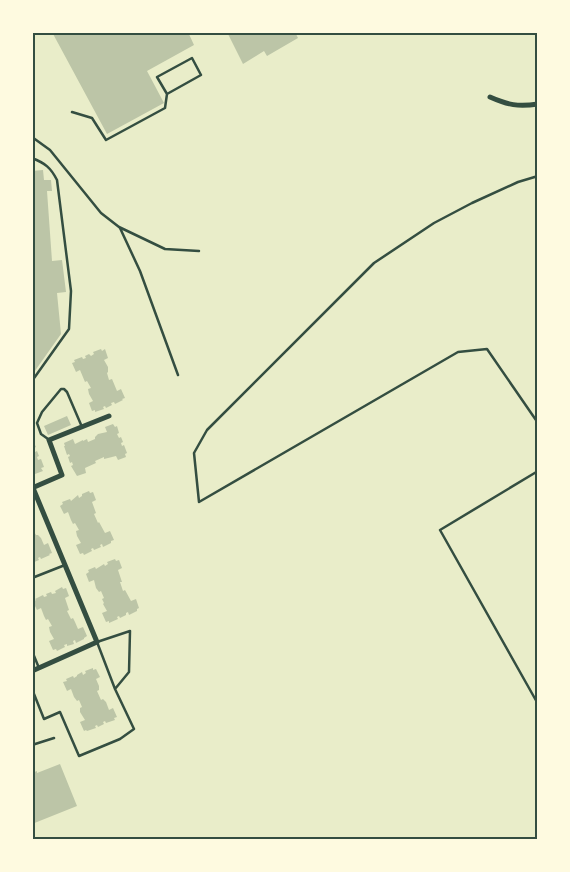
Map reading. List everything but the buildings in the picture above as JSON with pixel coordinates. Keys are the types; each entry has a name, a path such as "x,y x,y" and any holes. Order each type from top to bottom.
{"street":[{"path":"490,97 505,104 525,106 538,104"},
{"path":"32,671 97,642 33,488 62,474 49,440 109,416"}],"lane":[{"path":"72,112 92,118 106,140 165,108 167,94 157,77 192,58 201,75 167,94"},
{"path":"32,137 50,150 101,213 119,227 165,249 199,251"},
{"path":"32,158 44,162 52,170 57,180 71,291 69,330 32,381"},
{"path":"538,176 518,182 472,203 434,224 374,263 207,430 194,453 199,502 458,352 487,349 538,423"},
{"path":"119,227 140,271 178,374"},
{"path":"49,440 40,434 37,423 42,412 61,389 67,392 82,427"},
{"path":"538,471 440,530 538,704"},
{"path":"32,578 65,565"},
{"path":"32,689 44,719 60,712 79,756 120,739 134,729 115,689 97,642 130,631 129,672 115,689"},
{"path":"32,651 40,668"},
{"path":"32,745 54,738"}]}
